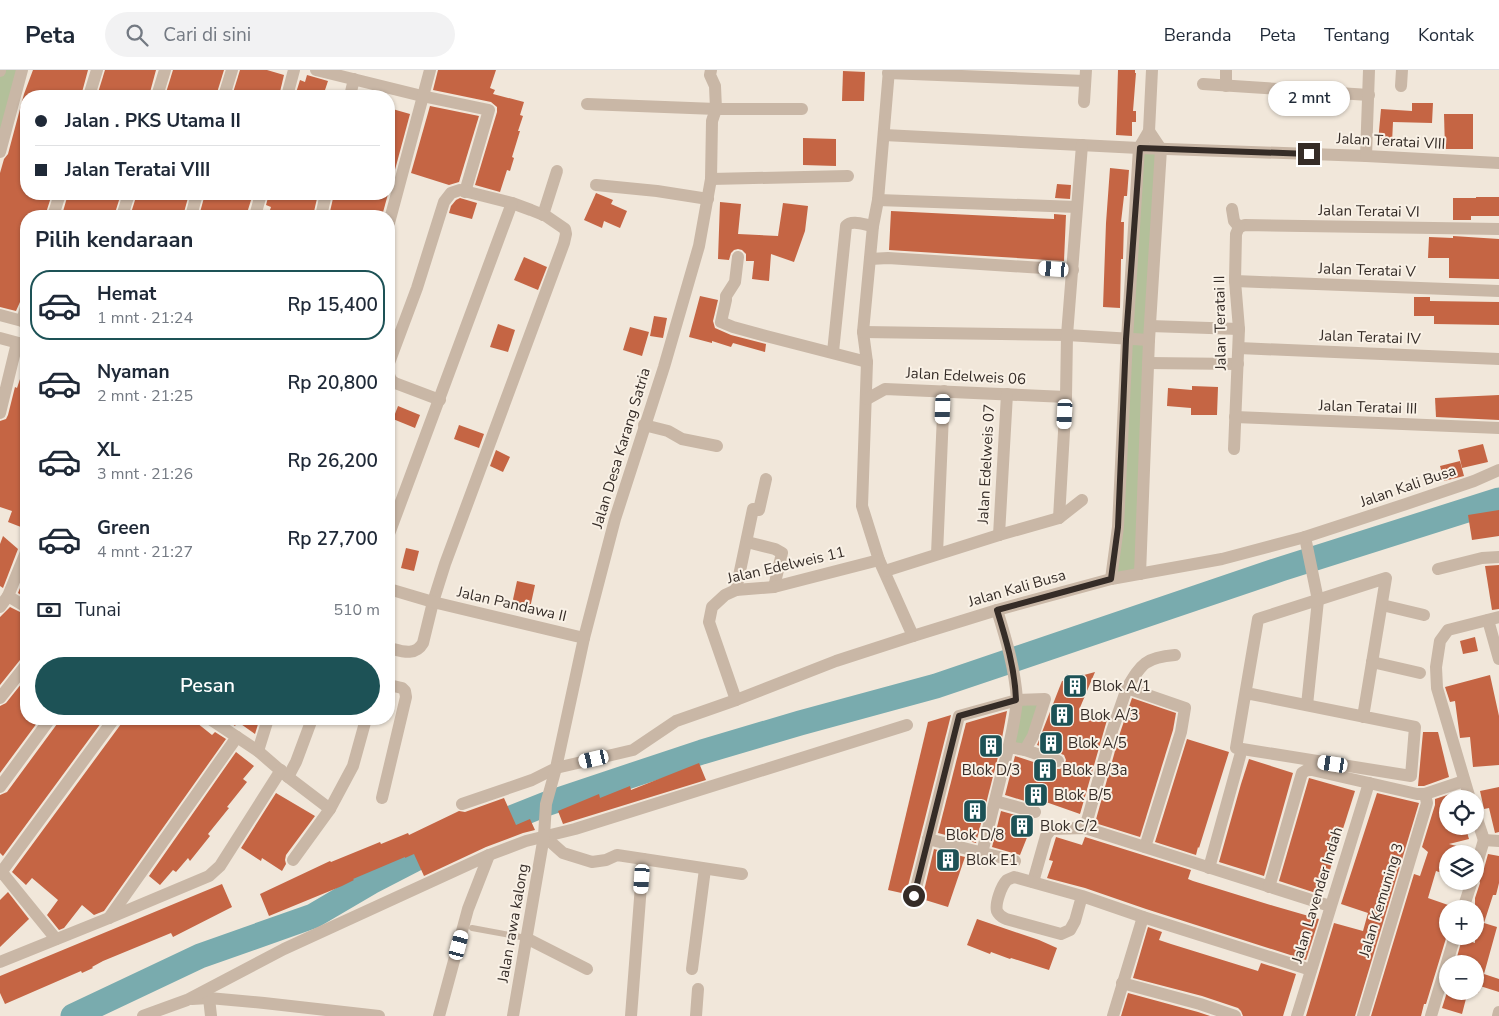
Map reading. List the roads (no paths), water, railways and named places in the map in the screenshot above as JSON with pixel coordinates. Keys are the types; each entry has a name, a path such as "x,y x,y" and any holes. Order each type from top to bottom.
{"street":[{"path":"0,152 6,110 22,70"},
{"path":"91,90 97,70"},
{"path":"160,90 165,70"},
{"path":"226,90 232,70"},
{"path":"289,90 294,70"},
{"path":"316,70 489,110 465,192"},
{"path":"395,200 430,70"},
{"name":"Jalan Desa Karang Satria","path":"544,836 546,804 556,768 584,638 615,520 664,367 699,246 711,179 712,121 716,109 715,86 710,70"},
{"path":"1111,579 1118,527 1126,339 1140,148 1149,132 1152,70"},
{"path":"1226,70 1226,86"},
{"path":"1366,156 1369,70"},
{"path":"1401,86 1402,70"},
{"path":"913,636 882,566 862,506 867,399 867,362 863,332 873,226 878,200 888,72 1085,76 1084,102"},
{"path":"351,90 354,79"},
{"path":"1203,84 1369,95"},
{"path":"586,104 716,109 802,109"},
{"path":"1140,574 1149,340 1161,148 1149,132"},
{"name":"Jalan Teratai VIII","path":"884,135 1140,148 1499,162"},
{"path":"1059,518 1066,397 1067,335 1082,145"},
{"path":"543,215 557,171"},
{"path":"711,179 848,176"},
{"path":"596,185 657,191 708,199"},
{"path":"395,346 417,288 444,202 451,193 460,190 512,203 543,215 565,229 566,234 458,528 420,647 409,652 395,650"},
{"path":"878,200 1077,207"},
{"path":"395,518 512,203"},
{"path":"1232,209 1234,221 1239,227"},
{"path":"833,352 846,224 853,222 873,226"},
{"name":"Jalan Teratai VI","path":"1239,227 1245,225 1499,229"},
{"name":"Jalan Teratai II","path":"1234,449 1239,348 1235,281 1236,234 1239,227"},
{"path":"738,257 735,282 726,296 721,322 733,327 867,362"},
{"path":"870,259 888,258 1072,270"},
{"name":"Jalan Teratai V","path":"1235,281 1499,290"},
{"path":"0,315 20,320"},
{"path":"1150,326 1239,329"},
{"path":"863,332 1067,335 1149,340"},
{"path":"0,338 20,343"},
{"name":"Jalan Teratai IV","path":"1239,348 1499,359"},
{"path":"0,413 20,350"},
{"path":"1148,363 1238,364"},
{"path":"395,382 440,400"},
{"name":"Jalan Edelweis 06","path":"867,399 886,388 1066,397"},
{"path":"937,554 944,391"},
{"name":"Jalan Edelweis 07","path":"999,535 1007,394"},
{"name":"Jalan Teratai III","path":"1235,417 1499,428"},
{"path":"644,425 668,431 682,439 717,446"},
{"name":"Jalan Kali Busa","path":"462,804 532,780 556,768 633,750 676,721 836,661 913,636 997,610 1111,579 1222,559 1305,536 1474,481 1499,470"},
{"path":"736,590 753,509 759,510 766,479"},
{"path":"1059,518 1082,500"},
{"name":"Jalan Edelweis 11","path":"736,700 710,622 712,607 725,595 736,590 774,586 937,554 1059,518"},
{"path":"1305,536 1318,600 1307,705"},
{"path":"747,542 775,549 782,553 774,586"},
{"path":"1438,570 1482,558 1499,557"},
{"path":"0,607 8,596 20,567"},
{"path":"1246,692 1363,717 1415,727 1411,776 1236,748 1258,619 1386,578 1363,717"},
{"name":"Jalan Pandawa II","path":"395,591 433,602 584,638"},
{"path":"8,596 20,603"},
{"path":"1382,605 1424,615"},
{"path":"982,852 1015,718 1016,683 997,610"},
{"path":"1467,790 1438,688 1436,667 1440,641 1448,630 1494,618 1499,659"},
{"path":"1084,828 1112,731 1127,688 1144,663 1159,657 1175,655"},
{"path":"1372,662 1420,672"},
{"path":"0,698 20,672"},
{"path":"382,798 406,697 405,691 402,688 395,686"},
{"path":"1127,688 1185,708 1181,732 1146,848"},
{"path":"914,896 959,716 1016,700 1045,700 1033,736 1025,750"},
{"path":"0,787 46,725"},
{"path":"56,939 1,872 110,725"},
{"path":"219,725 258,751 330,808"},
{"path":"258,751 266,725"},
{"path":"0,962 209,876 220,866 284,773 296,762 310,725"},
{"path":"293,860 330,808 353,766 364,725"},
{"path":"144,1016 186,1000 284,949 489,855 526,840 576,829 907,725"},
{"path":"109,918 237,737"},
{"path":"1009,747 1025,750 1058,761"},
{"path":"1209,868 1240,756"},
{"path":"1269,887 1302,772 1312,770 1417,794 1425,794 1464,781"},
{"name":"Jalan Lavender Indah","path":"1297,1016 1369,783"},
{"name":"Jalan Kemuning 3","path":"1363,1016 1427,803 1425,794"},
{"path":"995,801 1035,812"},
{"path":"1033,882 1046,836 1051,830 1084,828 1330,906"},
{"path":"1482,835 1484,840 1482,845"},
{"path":"544,836 564,853 592,862 606,860 617,855 742,874"},
{"name":"Jalan rawa kalong","path":"513,1016 544,836"},
{"path":"928,839 1015,861"},
{"path":"1484,840 1499,841"},
{"path":"439,1016 468,910 489,855"},
{"path":"631,1016 643,859"},
{"path":"692,969 705,869"},
{"path":"1082,896 1075,921 1070,930 1061,934 1000,917 997,911 1002,887 1008,879 1014,877 1082,896 1311,970"},
{"path":"1113,1016 1143,917"},
{"path":"526,938 587,969"},
{"path":"1431,1016 1452,945"},
{"path":"1122,982 1235,1016"},
{"path":"698,988 698,1016"},
{"path":"186,1000 209,998 379,1016"},
{"path":"209,998 211,1016"},
{"path":"1498,1016 1499,1012"}],"lane":[{"path":"472,928 526,938"}],"waterway":[{"path":"481,830 546,804 702,752 936,686 1281,569 1499,500"},
{"path":"73,1016 200,956 313,916 371,882 447,844"}],"place":[{"name":"Blok A/1","path":"1075,686"},
{"name":"Blok A/3","path":"1062,715"},
{"name":"Blok A/5","path":"1051,743"},
{"name":"Blok D/3","path":"991,746"},
{"name":"Blok B/3a","path":"1045,770"},
{"name":"Blok B/5","path":"1036,795"},
{"name":"Blok D/8","path":"975,811"},
{"name":"Blok C/2","path":"1022,826"},
{"name":"Blok E1","path":"948,860"}]}
